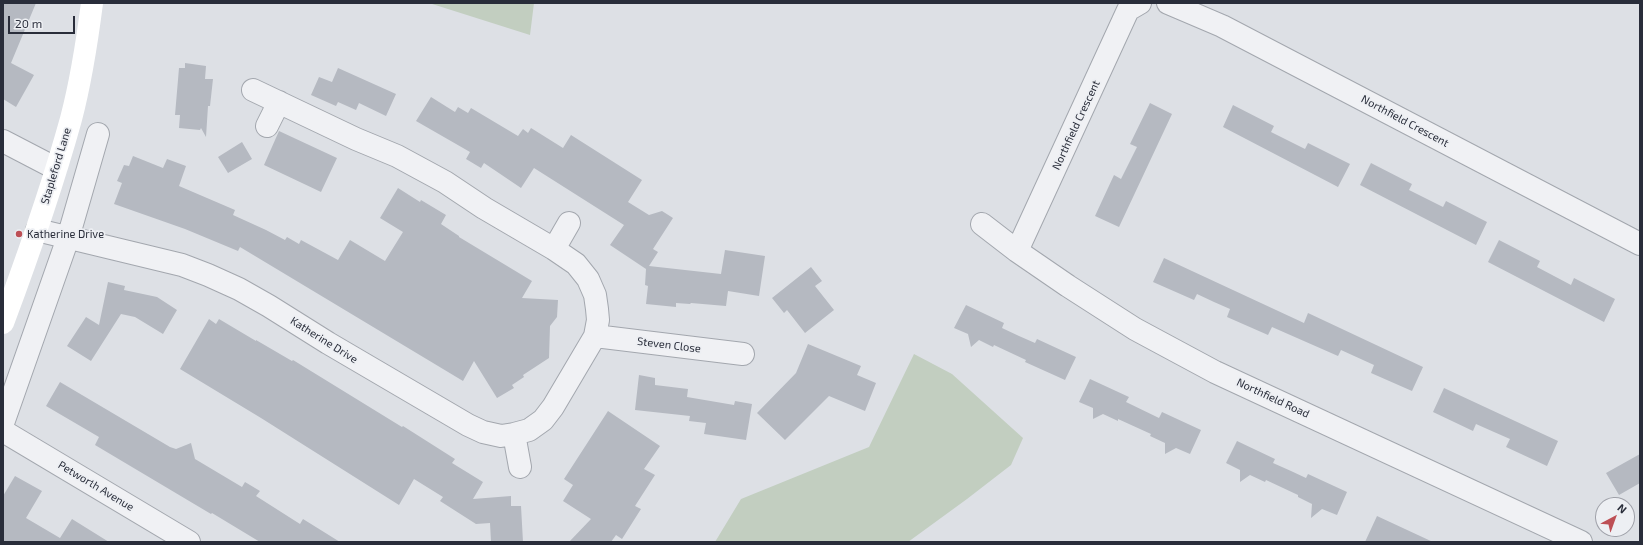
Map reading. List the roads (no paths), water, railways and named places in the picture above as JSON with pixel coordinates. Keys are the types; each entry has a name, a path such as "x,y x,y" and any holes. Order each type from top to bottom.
{"main road":[{"name":"Stapleford Lane","path":"3,324 36,230 71,119 80,80 92,3"}],"street":[{"name":"Northfield Crescent","path":"1017,251 1128,10 1140,3"},
{"name":"Northfield Crescent","path":"1168,3 1222,26 1640,244"},
{"name":"Katherine Drive","path":"36,230 182,265 239,289 468,426 483,432 501,436 514,434 529,430 543,420 553,407 595,336 598,320 596,295 588,279 576,264 554,249 484,208 445,182 397,156 356,139 253,90"},
{"path":"267,126 279,102"},
{"path":"3,423 68,238 98,134"},
{"path":"3,141 55,168"},
{"path":"554,249 569,223"},
{"name":"Northfield Road","path":"982,224 1017,251 1135,329 1215,372 1581,542"},
{"name":"Steven Close","path":"595,336 743,354"},
{"name":"Petworth Avenue","path":"3,431 189,542"},
{"path":"514,434 520,467"}],"place":[{"name":"Katherine Drive","path":"19,234"}]}
